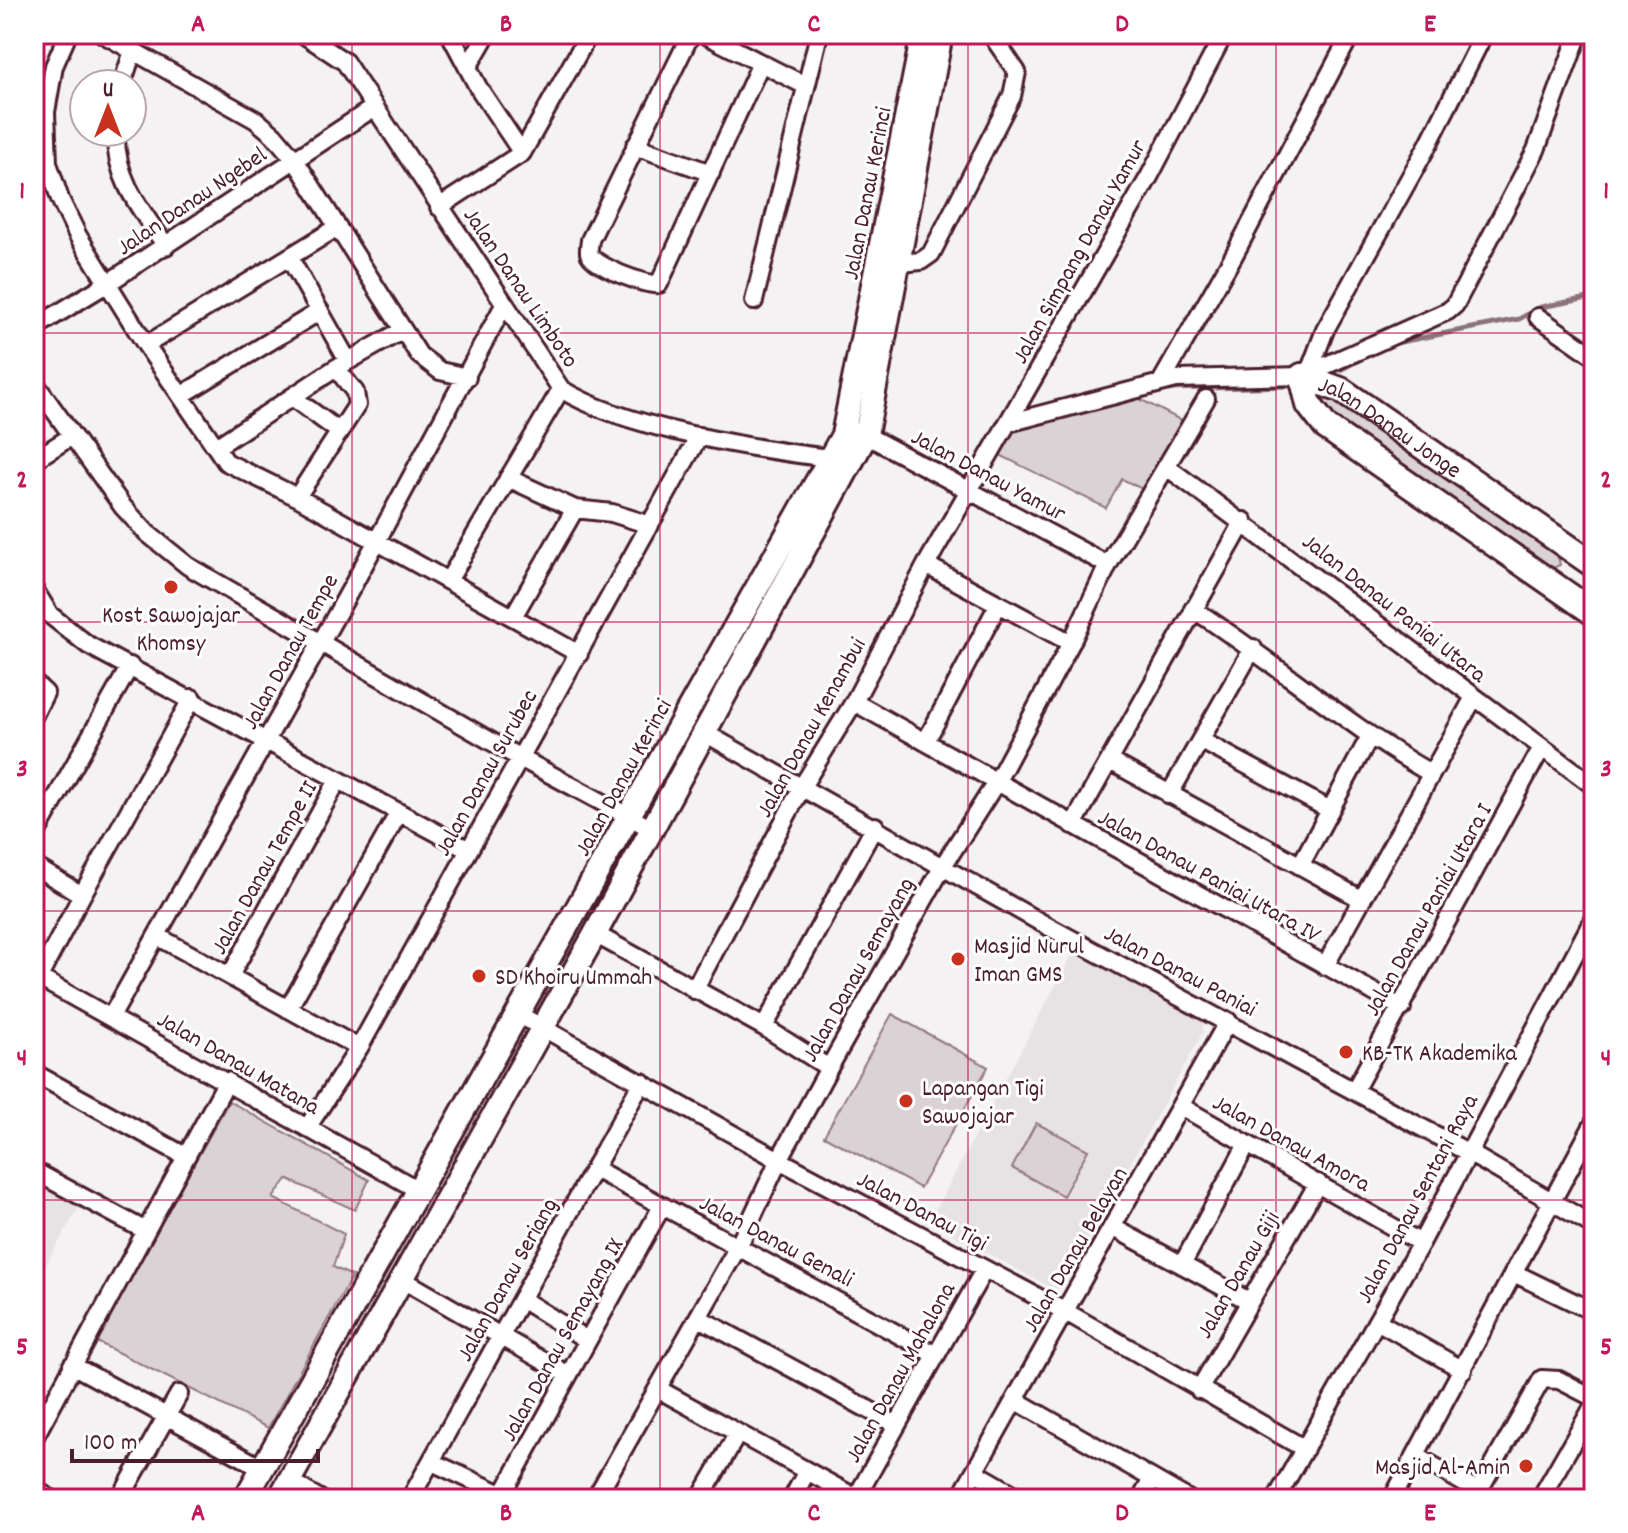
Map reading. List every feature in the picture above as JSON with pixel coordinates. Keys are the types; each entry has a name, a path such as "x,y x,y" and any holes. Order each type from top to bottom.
{"main road":[{"name":"Jalan Danau Jonge","path":"1305,374 1341,390 1588,560"},
{"name":"Jalan Danau Jonge","path":"1305,374 1309,405 1326,427 1594,613"},
{"path":"1559,589 1588,560"}],"street":[{"path":"68,34 49,88 48,163 78,236 146,345 226,462 297,497 514,615 579,654"},
{"path":"103,34 256,120 274,135 295,160 428,364 440,371 467,377"},
{"name":"Jalan Danau Limboto","path":"303,34 345,62 561,389 587,405 699,436 829,458"},
{"path":"450,34 522,153"},
{"path":"468,67 487,34"},
{"path":"439,207 522,153 589,34"},
{"path":"691,34 590,240 588,252 592,258 616,272 659,284 761,63"},
{"path":"704,34 806,86"},
{"path":"754,301 819,34"},
{"name":"Jalan Danau Kerinci","path":"284,1490 342,1380 595,934 640,822 829,458 856,430 923,34"},
{"name":"Jalan Danau Kerinci","path":"245,1499 518,1014 640,822 703,732 856,430 901,263 941,34"},
{"path":"901,263 921,261 931,254 1012,96 1017,72 991,34"},
{"name":"Jalan Simpang Danau Yamur","path":"969,490 1149,177 1224,34"},
{"path":"1161,382 1234,255 1351,34"},
{"path":"1305,374 1325,330 1428,145 1484,34"},
{"path":"1008,423 1161,382 1219,375 1305,374 1448,311 1455,305 1536,150 1576,35"},
{"path":"127,68 133,51"},
{"name":"Jalan Danau Ngebel","path":"34,328 166,246 373,108"},
{"path":"635,146 711,173"},
{"path":"117,148 118,162 130,193 166,246"},
{"path":"146,345 338,227"},
{"path":"289,257 320,311 358,398 340,432 297,497"},
{"name":"Jalan Danau Tempe","path":"111,1017 377,542 504,305"},
{"path":"182,395 320,311"},
{"path":"1538,317 1594,356"},
{"path":"216,447 342,364 403,330"},
{"path":"34,382 123,507 147,533 188,566 520,758 640,822"},
{"path":"448,581 561,389"},
{"path":"292,397 340,432"},
{"name":"Jalan Danau Semayang","path":"595,1499 739,1245 779,1160 829,1068 943,866 997,781 1071,643 1108,565 1206,399"},
{"name":"Jalan Danau Yamur","path":"856,430 1108,565"},
{"path":"34,460 72,436"},
{"name":"Jalan Danau Surubec","path":"307,1128 359,1048 699,436"},
{"name":"Jalan Danau Paniai Utara","path":"1167,467 1244,521 1473,699 1594,786"},
{"path":"508,478 575,509 612,513 650,525"},
{"name":"Jalan Danau Kenambui","path":"694,990 803,785 854,702 969,490"},
{"path":"514,615 575,509"},
{"path":"1073,825 1244,521"},
{"path":"926,565 1071,643"},
{"path":"34,589 50,615 88,645 192,698 398,814 469,850"},
{"path":"926,741 998,605"},
{"path":"1193,609 1253,648 1369,738 1430,773"},
{"path":"1169,795 1253,648"},
{"path":"34,837 130,666"},
{"path":"34,683 45,693 34,715"},
{"path":"36,976 192,698"},
{"path":"1325,966 1473,699"},
{"name":"Jalan Danau Paniai Utara IV","path":"854,702 1402,1008"},
{"name":"Jalan Danau Paniai","path":"703,732 1469,1153 1594,1226"},
{"path":"1300,866 1369,738"},
{"path":"1202,741 1330,810"},
{"name":"Jalan Danau Paniai Utara I","path":"1354,1091 1541,749"},
{"path":"1110,761 1361,899"},
{"name":"Jalan Danau Tempe II","path":"230,976 338,780"},
{"path":"288,1009 398,814"},
{"path":"764,1027 875,826"},
{"path":"34,866 82,895"},
{"name":"Jalan Danau Sentani Raya","path":"1276,1499 1421,1243 1594,918"},
{"path":"595,934 764,1027 829,1068"},
{"path":"157,936 359,1048"},
{"name":"Jalan Danau Matana","path":"36,976 420,1191"},
{"name":"Jalan Danau Tigi","path":"518,1014 779,1160 1066,1312 1305,1449"},
{"name":"Jalan Danau Belayan","path":"959,1499 1228,1021"},
{"path":"34,1073 185,1156"},
{"path":"34,1438 227,1081"},
{"name":"Jalan Danau Seriang","path":"410,1499 642,1082"},
{"name":"Jalan Danau Amora","path":"1182,1107 1421,1243"},
{"path":"1392,1499 1592,1131"},
{"path":"1182,1265 1247,1144"},
{"name":"Jalan Danau Genali","path":"595,1169 936,1355"},
{"path":"34,1171 144,1230"},
{"name":"Jalan Danau Giji","path":"1199,1390 1318,1183"},
{"name":"Jalan Danau Semayang IX","path":"507,1497 568,1375 662,1206"},
{"path":"1114,1228 1249,1301"},
{"name":"Jalan Danau Mahalona","path":"857,1499 984,1270"},
{"path":"1516,1274 1594,1312"},
{"path":"400,1278 568,1375"},
{"path":"523,1300 587,1340"},
{"path":"699,1318 897,1425"},
{"path":"1377,1321 1463,1370"},
{"path":"72,1365 262,1468"},
{"path":"320,1366 342,1380"},
{"path":"1416,1456 1481,1497 1542,1379 1559,1380 1594,1398"},
{"path":"658,1389 857,1499"},
{"path":"120,1499 179,1394"},
{"path":"1015,1400 1188,1499"},
{"path":"1540,1499 1594,1405"},
{"path":"700,1499 738,1433"},
{"path":"432,1462 507,1497"},
{"path":"792,1499 807,1471"},
{"path":"975,1472 1022,1499"},
{"path":"1141,1499 1152,1479"},
{"path":"34,1489 51,1499"},
{"path":"284,1490 320,1499"}],"shaded area":[{"path":"1138,398 1186,423 1146,491 1122,479 1106,508 998,454 1014,430"},
{"path":"1333,398 1557,552 1560,565 1550,569 1332,419 1323,407 1326,399"},
{"path":"1074,951 1203,1020 1203,1032 1062,1287 1054,1289 929,1222"},
{"name":"Lapangan Tigi Sawojajar","path":"892,1014 988,1067 920,1188 824,1136"},
{"path":"229,1101 369,1180 355,1210 287,1179 273,1198 344,1234 333,1267 352,1276 268,1428 95,1341"},
{"path":"1036,1123 1088,1150 1063,1196 1012,1168"},
{"path":"34,1178 81,1204 34,1284"}],"waterway":[{"path":"1390,344 1519,319 1541,307 1594,297"},
{"path":"1340,370 1371,354"},
{"path":"1164,389 1290,386"}],"place":[{"name":"Kost Sawojajar Khomsy","path":"171,587"},
{"name":"Masjid Nurul Iman GMS","path":"958,959"},
{"name":"SD Khoiru Ummah","path":"479,976"},
{"name":"KB-TK Akademika","path":"1346,1052"},
{"name":"Lapangan Tigi Sawojajar","path":"906,1101"},
{"name":"Masjid Al-Amin","path":"1526,1466"}]}
